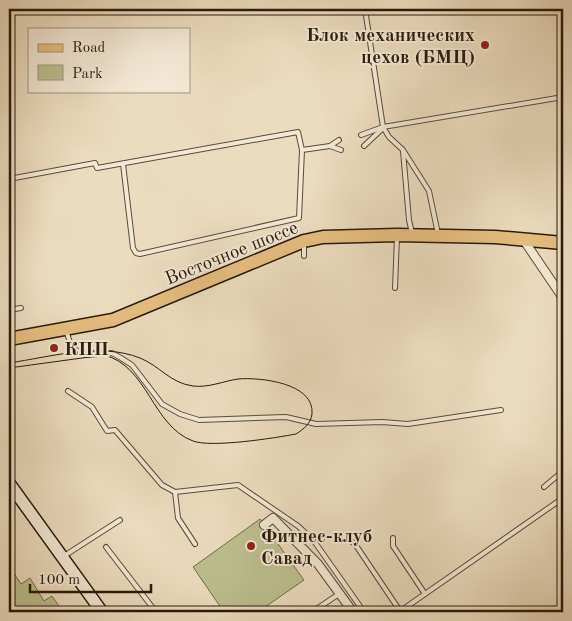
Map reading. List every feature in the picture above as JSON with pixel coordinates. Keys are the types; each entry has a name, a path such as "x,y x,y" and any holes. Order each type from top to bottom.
{"main road":[{"name":"Восточное шоссе","path":"9,339 113,320 304,241 323,237 397,235 495,237 563,243"}],"street":[{"path":"523,239 563,298"},
{"path":"9,483 102,612"},
{"path":"264,525 273,518 318,564 353,612"}],"lane":[{"path":"365,9 383,127 389,137 403,150 429,192 438,236"},
{"path":"361,135 383,127 563,97"},
{"path":"364,146 383,127"},
{"path":"9,179 95,163 97,168 123,164 298,132 302,150 299,218 144,254 136,253 123,164"},
{"path":"302,150 330,146 339,140"},
{"path":"330,146 341,150"},
{"path":"403,150 412,236"},
{"path":"395,288 397,235"},
{"path":"304,241 304,256"},
{"path":"9,310 21,308"},
{"path":"66,328 71,346 76,350 85,355 112,354 121,358 132,365 162,404 180,414 199,420 286,418 316,424 382,422 408,424 501,410"},
{"path":"68,391 92,407 108,431 115,430 162,485 175,492 238,485 298,526 314,541 364,612"},
{"path":"544,487 563,471"},
{"path":"175,492 178,518 195,544"},
{"path":"342,534 355,544 399,612 563,498"},
{"path":"62,557 120,520"},
{"path":"393,538 394,546 425,594"},
{"path":"106,547 156,612"},
{"path":"312,612 340,593"}],"green space":[{"name":"Фитнес-клуб Савад","path":"260,519 304,580 258,612 224,612 193,567"},
{"path":"13,572 21,584 30,578 44,601 52,596 63,612 9,612 9,575"}],"tram line":[{"path":"9,363 75,352 108,351 125,353 147,361 171,378 193,386 204,386 238,379 259,379 284,384 305,395 311,404 312,414 307,426 296,434 243,442 202,443 193,441 179,433 168,423 131,371 119,361 104,355 9,368"}],"place":[{"name":"Блок механических цехов (БМЦ)","path":"485,45"},
{"name":"КПП","path":"54,348"},
{"name":"Фитнес-клуб Савад","path":"251,546"}]}
